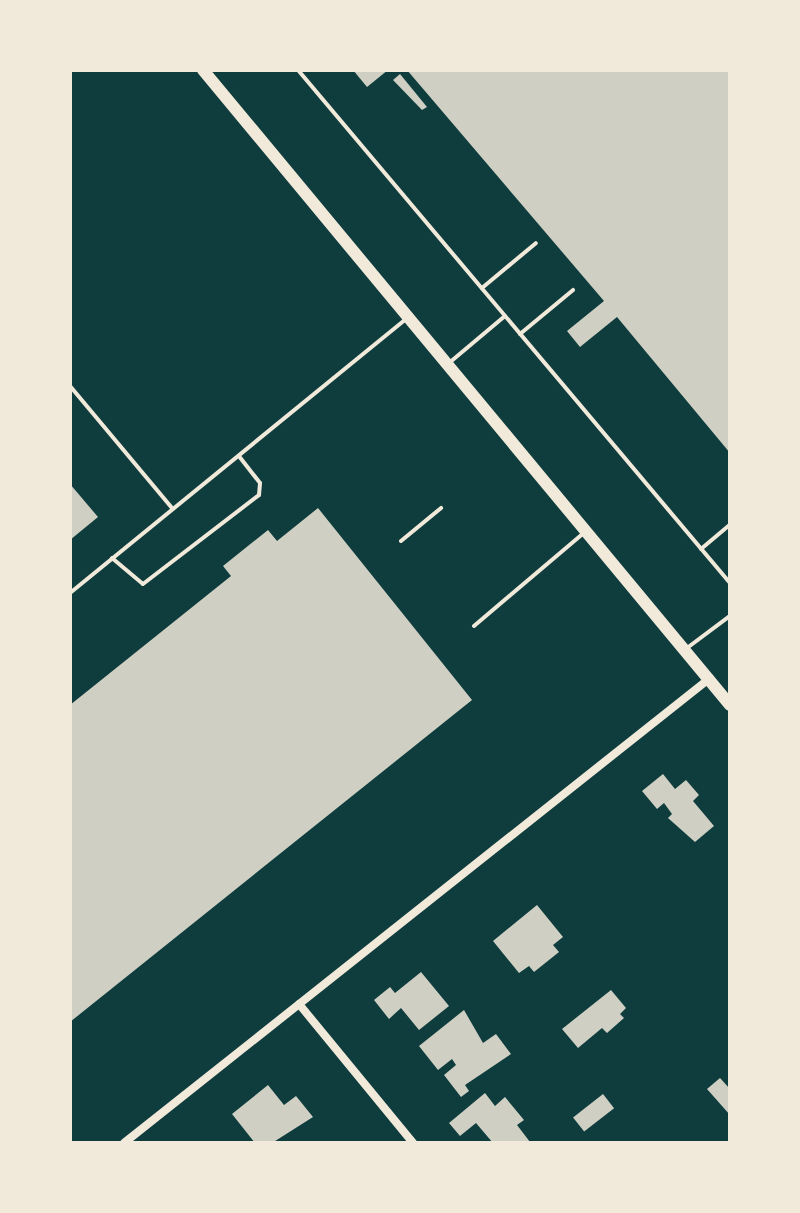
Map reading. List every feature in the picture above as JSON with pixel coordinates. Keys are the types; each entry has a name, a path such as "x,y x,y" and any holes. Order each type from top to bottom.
{"main road":[{"path":"203,70 730,705"}],"street":[{"path":"124,1143 710,678"},
{"path":"299,1004 413,1143"}],"lane":[{"path":"298,70 730,583"},
{"path":"482,288 536,243"},
{"path":"520,334 573,290"},
{"path":"448,364 505,316"},
{"path":"70,593 409,317"},
{"path":"70,386 173,509"},
{"path":"112,558 143,584 259,495 260,483 239,455"},
{"path":"401,541 441,508"},
{"path":"701,549 730,525"},
{"path":"474,626 587,531"},
{"path":"686,649 730,616"}],"building":[{"path":"353,70 388,70 367,87"},
{"path":"407,70 730,70 730,453 617,317 580,347 567,331 604,301"},
{"path":"400,74 427,107 422,110 393,80"},
{"path":"70,484 98,517 70,540"},
{"path":"318,508 472,700 70,1022 70,705 231,576 223,566 268,530 277,541"},
{"path":"663,774 675,789 686,780 699,795 693,801 714,826 695,842 668,818 672,814 664,803 657,809 642,791"},
{"path":"537,905 563,937 553,945 559,952 534,972 529,966 519,973 493,941"},
{"path":"421,972 449,1006 419,1030 401,1008 389,1019 374,1000 390,987 395,993"},
{"path":"611,990 626,1008 620,1014 624,1018 607,1033 602,1028 578,1048 562,1029"},
{"path":"464,1010 483,1043 496,1034 511,1054 465,1085 469,1091 461,1097 444,1075 456,1065 452,1059 438,1070 419,1046"},
{"path":"720,1078 730,1089 730,1115 707,1089"},
{"path":"268,1085 284,1105 296,1096 313,1117 272,1143 255,1143 232,1114"},
{"path":"485,1093 495,1106 505,1097 524,1120 517,1125 530,1142 493,1143 476,1123 460,1136 449,1123"},
{"path":"603,1094 614,1108 584,1132 573,1117"}]}
